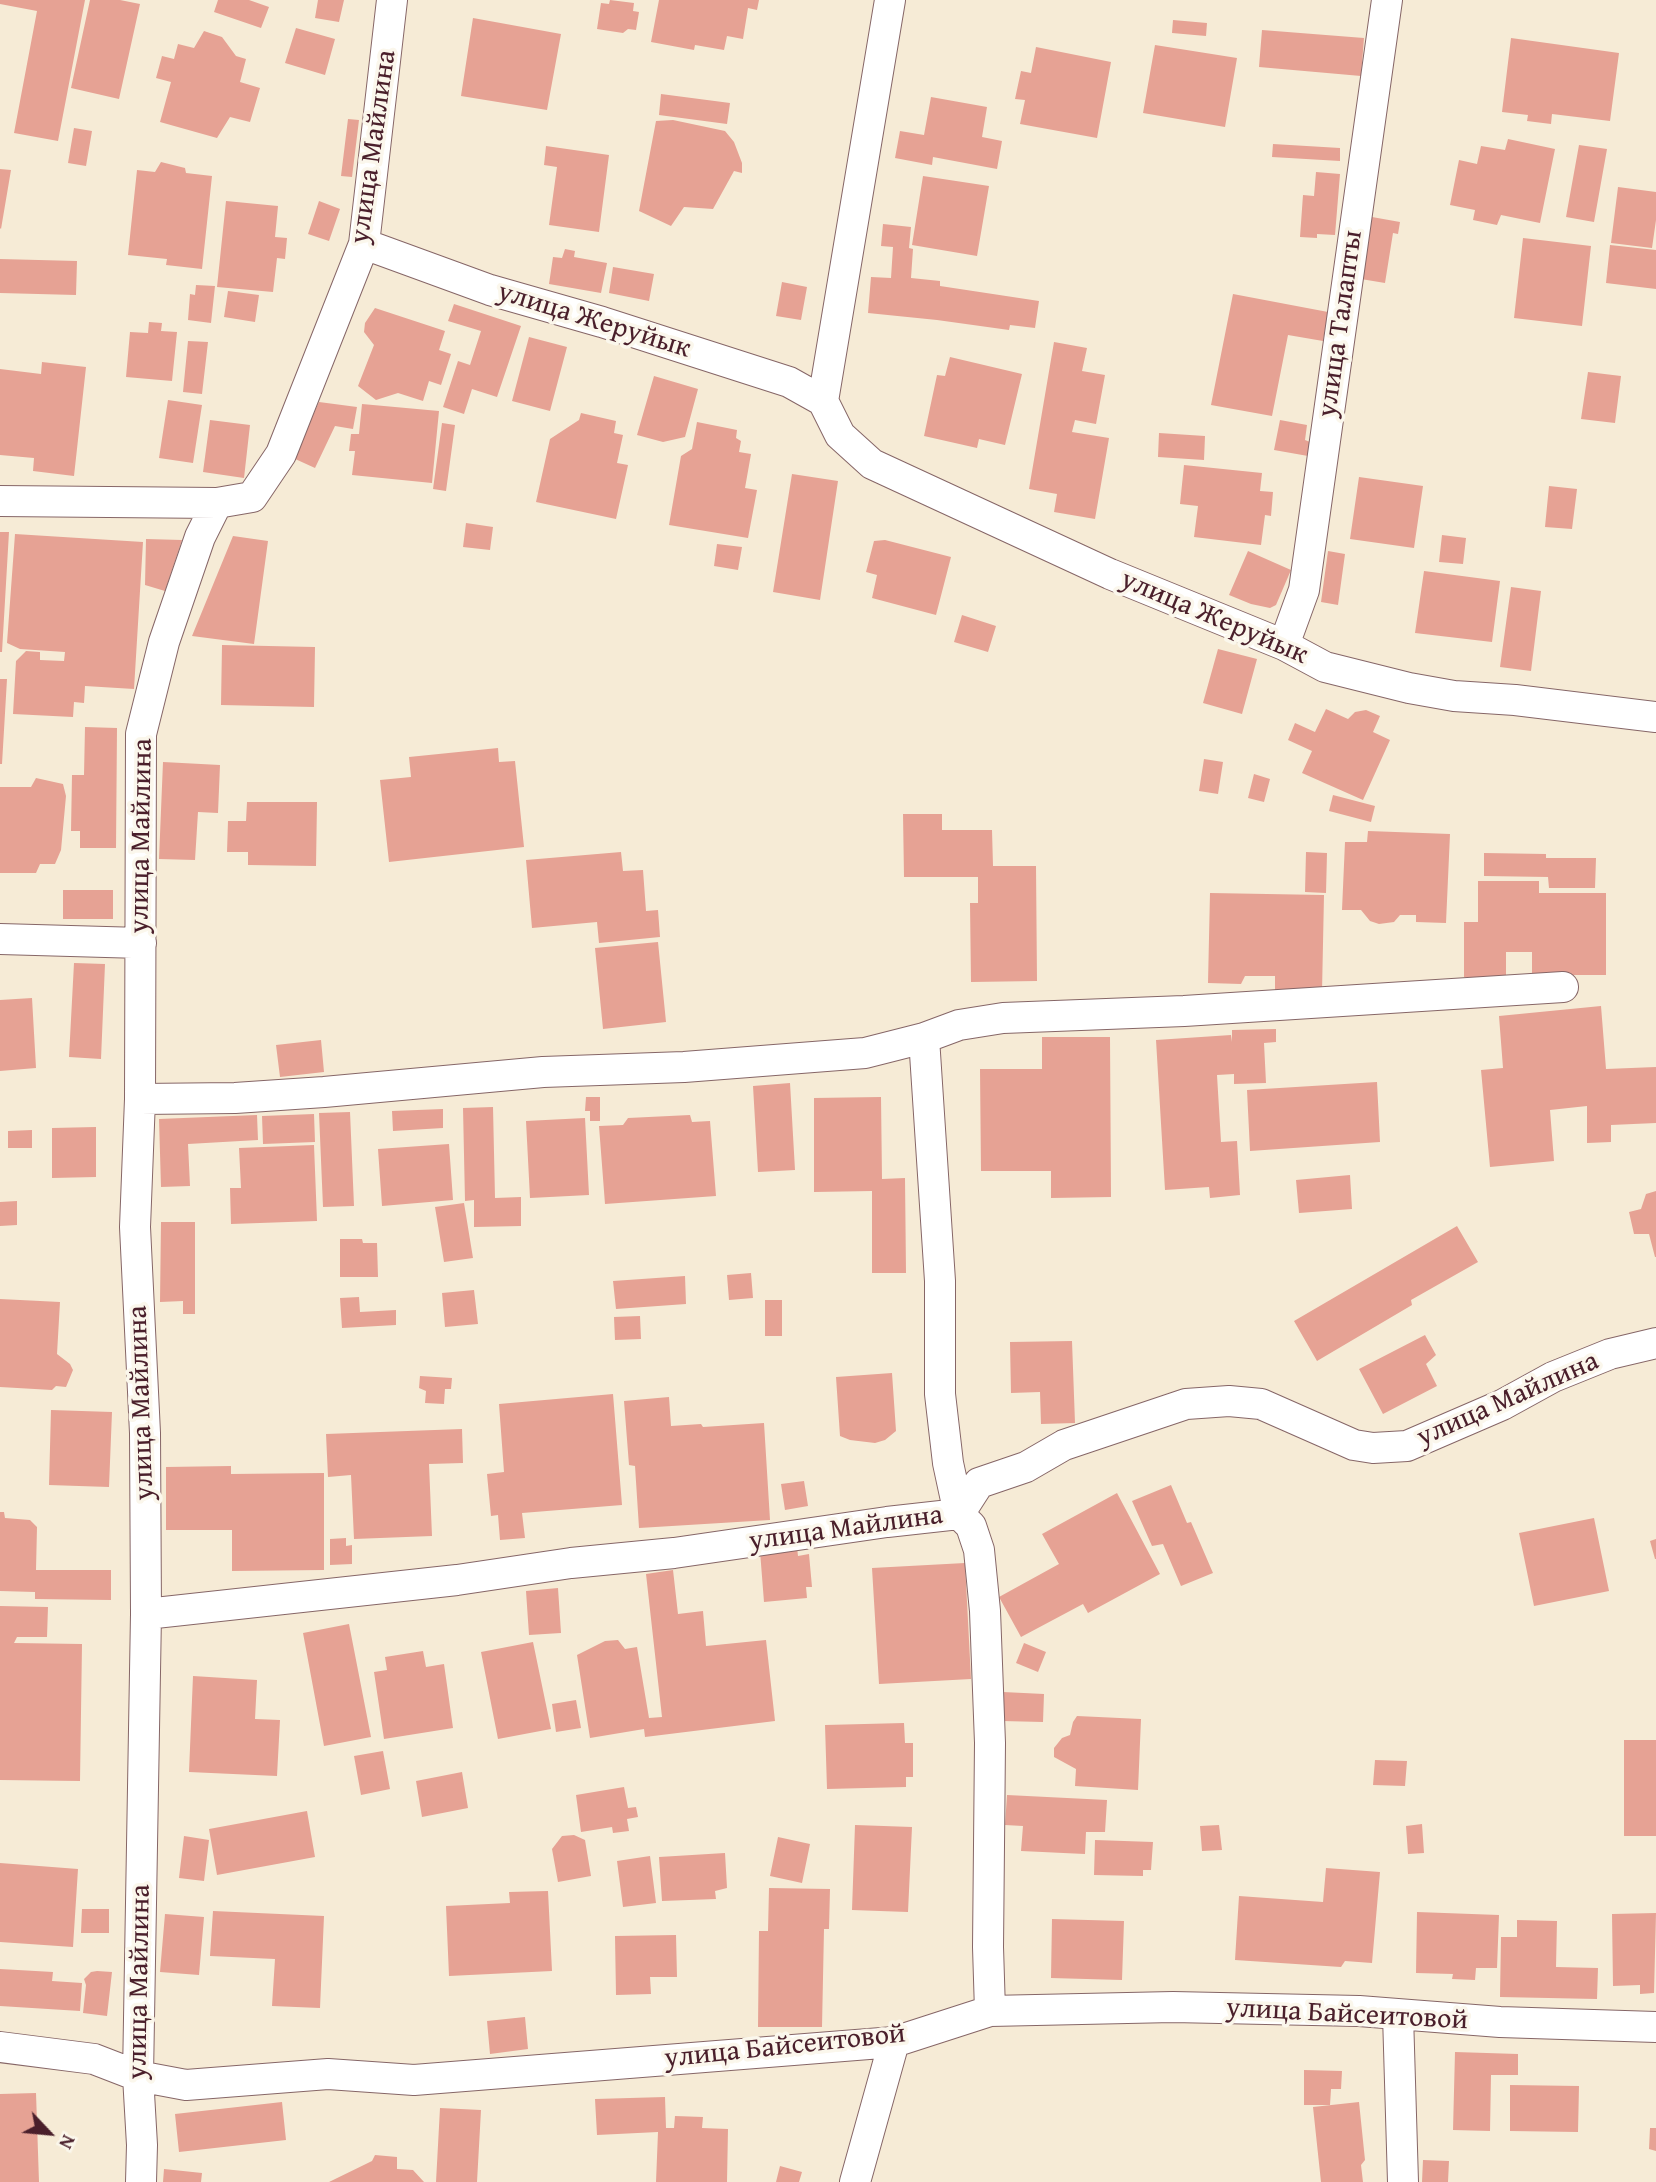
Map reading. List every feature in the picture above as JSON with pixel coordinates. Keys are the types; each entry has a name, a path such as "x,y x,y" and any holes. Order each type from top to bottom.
{"street":[{"name":"улица Майлина","path":"141,2182 138,2076 146,1614 145,1433 135,1227 141,1099 141,734 164,642 200,537 217,503 253,497 281,454 364,244 392,0"},
{"path":"823,401 890,0"},
{"name":"улица Талапты","path":"1284,645 1304,590 1387,0"},
{"name":"улица Жеруйык","path":"364,244 489,290 602,322 789,382 823,401 840,435 872,464 1110,574 1284,645 1325,667 1454,696 1515,700 1656,717"},
{"path":"0,501 217,503"},
{"path":"0,939 141,943"},
{"path":"141,1099 235,1098 543,1072 684,1067 865,1053 959,1026 1003,1017 1198,1011 1563,987"},
{"path":"924,1038 940,1281 940,1394 948,1463 958,1514 971,1526 979,1550 985,1611 990,1743 990,2011"},
{"name":"улица Майлина","path":"146,1614 457,1580 958,1514 979,1483 1026,1467 1064,1445 1186,1404 1229,1401 1261,1404 1354,1445 1373,1448 1407,1446 1502,1405 1553,1377 1610,1354 1656,1343"},
{"name":"улица Байсеитовой","path":"0,2047 94,2059 138,2076 186,2085 327,2074 414,2080 894,2042 990,2011 1173,2007 1359,2011 1500,2022 1656,2027"},
{"path":"1398,2015 1402,2182"},
{"path":"855,2182 894,2042"}],"building":[{"path":"0,0 85,0 58,141 14,133 37,11 0,4"},
{"path":"90,0 120,0 140,4 119,99 71,88"},
{"path":"218,0 249,0 269,7 261,28 214,12"},
{"path":"318,0 344,0 339,22 315,18"},
{"path":"610,0 634,3 633,11 639,12 636,30 628,29 623,33 597,29 601,3 609,4"},
{"path":"659,0 759,0 757,10 748,8 743,39 727,36 724,50 695,45 694,50 651,42"},
{"path":"473,18 561,34 547,110 461,96"},
{"path":"1173,20 1207,23 1206,36 1172,33"},
{"path":"296,28 335,39 325,75 285,63"},
{"path":"1262,30 1364,38 1361,76 1259,67"},
{"path":"204,31 222,37 236,56 246,59 240,82 260,88 250,122 230,117 217,138 160,122 171,82 156,78 162,56 174,59 178,44 194,48"},
{"path":"1511,38 1619,53 1610,121 1552,114 1551,124 1527,121 1528,115 1502,112"},
{"path":"1155,45 1237,58 1225,127 1143,113"},
{"path":"1036,47 1111,62 1097,138 1020,124 1025,100 1015,99 1021,71 1031,73"},
{"path":"661,94 730,103 727,124 659,115"},
{"path":"931,97 987,107 982,137 1002,141 997,169 933,157 932,165 895,158 900,131 924,135"},
{"path":"348,119 359,120 352,177 341,176"},
{"path":"673,120 725,131 734,142 742,163 742,173 734,171 713,209 684,207 671,226 639,211 656,121"},
{"path":"74,128 92,131 86,166 68,163"},
{"path":"1508,139 1555,149 1540,223 1501,215 1497,225 1473,220 1475,210 1450,205 1459,160 1477,164 1481,146 1505,150"},
{"path":"1273,144 1340,148 1340,161 1272,157"},
{"path":"1579,145 1607,149 1594,222 1566,217"},
{"path":"546,146 609,155 599,232 549,225 557,167 544,165"},
{"path":"161,162 185,168 186,173 212,176 202,269 166,265 167,259 128,255 137,170 155,172"},
{"path":"0,169 11,170 1,229 0,228"},
{"path":"1316,172 1340,174 1335,235 1300,237 1303,195 1314,196"},
{"path":"923,176 989,186 977,256 912,245"},
{"path":"1618,187 1656,192 1652,248 1611,243"},
{"path":"226,201 278,206 275,237 287,238 285,259 277,258 273,292 217,287"},
{"path":"319,201 340,209 329,241 308,234"},
{"path":"1372,217 1400,222 1398,234 1393,233 1385,283 1361,279"},
{"path":"883,224 911,227 911,278 940,281 940,286 1039,301 1035,328 1010,325 1009,330 868,313 871,277 891,278 893,247 881,246"},
{"path":"1523,238 1591,246 1582,326 1514,318"},
{"path":"1610,245 1656,250 1656,289 1606,283"},
{"path":"565,249 575,251 574,257 607,263 601,293 549,284 553,257 562,258"},
{"path":"0,259 77,261 76,295 0,293"},
{"path":"613,267 654,274 649,301 609,293"},
{"path":"782,282 807,287 801,320 776,316"},
{"path":"196,285 215,286 211,323 188,320 190,294 195,295"},
{"path":"228,291 259,295 255,322 224,317"},
{"path":"1233,294 1328,312 1323,341 1288,335 1272,416 1211,405"},
{"path":"454,304 521,326 497,397 472,389 464,414 443,407 458,361 470,365 481,331 448,321"},
{"path":"375,308 445,331 439,350 451,354 441,385 429,381 423,401 398,393 376,400 358,386 374,345 364,332 365,323"},
{"path":"149,322 162,323 161,331 177,332 172,381 126,377 130,332 148,333"},
{"path":"529,337 567,347 550,411 512,401"},
{"path":"188,341 208,342 202,394 183,392"},
{"path":"1054,342 1087,348 1082,371 1105,375 1096,424 1075,420 1072,432 1109,438 1095,519 1054,512 1057,494 1029,489"},
{"path":"950,357 1022,374 1005,445 979,439 977,448 924,436 937,375 945,376"},
{"path":"42,362 86,367 74,476 33,471 34,458 0,455 0,369 41,374"},
{"path":"1588,372 1621,376 1615,423 1581,419"},
{"path":"654,376 698,389 685,437 663,442 637,435"},
{"path":"168,400 202,405 193,463 159,458"},
{"path":"319,402 357,407 353,429 335,426 315,468 293,458"},
{"path":"362,404 439,411 432,483 352,475 355,451 349,451 351,434 359,434"},
{"path":"581,413 616,421 614,433 623,435 617,463 628,465 616,519 536,502 550,439 579,420"},
{"path":"210,420 250,425 244,478 203,472"},
{"path":"1280,420 1307,425 1305,440 1310,442 1308,456 1274,450"},
{"path":"697,422 737,430 736,438 741,441 739,452 751,454 745,488 757,490 748,538 669,525 681,456 692,449"},
{"path":"442,423 455,425 446,491 433,489"},
{"path":"1159,433 1205,436 1204,460 1158,457"},
{"path":"1184,465 1262,473 1260,491 1273,492 1271,516 1265,515 1261,545 1194,537 1198,506 1180,504"},
{"path":"792,474 838,481 820,600 773,592"},
{"path":"1359,477 1423,486 1414,548 1350,539"},
{"path":"1549,486 1577,489 1572,529 1545,527"},
{"path":"466,523 493,527 490,550 463,547"},
{"path":"0,532 9,532 2,652 0,652"},
{"path":"15,534 143,542 134,689 85,686 84,703 74,702 73,717 13,714 16,661 26,651 40,652 40,660 64,661 65,652 20,649 7,643"},
{"path":"1442,535 1466,538 1463,564 1439,562"},
{"path":"233,536 268,541 254,644 192,636"},
{"path":"146,539 182,540 165,591 145,585"},
{"path":"885,540 951,557 936,615 872,598 877,575 866,572 874,541"},
{"path":"717,544 742,547 738,570 714,566"},
{"path":"1248,551 1291,570 1276,605 1270,608 1229,595"},
{"path":"1328,551 1345,554 1338,605 1321,602"},
{"path":"1424,571 1500,581 1492,642 1415,633"},
{"path":"1511,587 1541,591 1531,671 1500,667"},
{"path":"962,615 996,626 988,652 954,642"},
{"path":"222,645 315,647 314,707 221,705"},
{"path":"1218,649 1257,659 1242,714 1203,703"},
{"path":"0,679 7,679 2,764 0,764"},
{"path":"1326,709 1348,719 1355,712 1366,710 1380,716 1373,732 1390,740 1363,800 1302,773 1312,751 1288,740 1295,723 1315,732"},
{"path":"85,727 117,728 116,848 80,848 80,831 71,831 72,775 84,775"},
{"path":"498,748 499,762 515,761 524,847 389,862 380,780 411,777 409,757"},
{"path":"1204,759 1223,762 1218,794 1199,791"},
{"path":"163,762 220,765 218,813 198,812 195,860 159,859"},
{"path":"1254,774 1270,779 1264,802 1248,798"},
{"path":"36,778 63,784 66,796 61,850 55,864 40,864 36,873 0,873 0,787 31,787"},
{"path":"1333,795 1375,806 1371,822 1329,811"},
{"path":"247,802 317,802 316,866 248,865 248,852 227,852 228,821 246,821"},
{"path":"903,814 942,814 942,830 992,830 993,866 1036,866 1037,981 971,982 970,903 978,903 978,877 904,877"},
{"path":"1368,831 1450,834 1446,923 1416,922 1416,915 1400,915 1394,922 1379,924 1370,921 1361,910 1342,910 1345,842 1367,842"},
{"path":"621,852 623,871 643,870 646,911 658,910 660,937 599,943 597,922 532,928 526,860"},
{"path":"1306,852 1327,853 1326,893 1305,892"},
{"path":"1484,853 1546,854 1546,858 1596,858 1595,888 1549,888 1548,877 1484,876"},
{"path":"1478,881 1539,881 1539,893 1606,893 1606,975 1532,975 1532,952 1506,952 1506,977 1464,977 1464,922 1478,922"},
{"path":"63,890 113,890 113,919 63,919"},
{"path":"1210,893 1324,895 1322,992 1275,991 1275,976 1245,976 1241,984 1208,983"},
{"path":"658,942 666,1022 603,1029 595,948"},
{"path":"74,963 105,964 101,1059 69,1057"},
{"path":"32,998 36,1068 0,1071 0,1000"},
{"path":"1601,1006 1606,1069 1656,1067 1656,1123 1611,1125 1611,1142 1587,1143 1587,1106 1550,1110 1554,1161 1490,1167 1481,1070 1503,1068 1499,1016"},
{"path":"1276,1029 1276,1042 1264,1043 1266,1083 1234,1084 1234,1074 1217,1075 1221,1142 1237,1141 1240,1195 1210,1198 1209,1187 1165,1190 1156,1040 1231,1035 1232,1042 1232,1030"},
{"path":"1042,1037 1110,1037 1111,1197 1051,1198 1051,1171 981,1171 980,1069 1042,1069"},
{"path":"321,1040 324,1072 280,1077 276,1045"},
{"path":"1377,1082 1380,1142 1250,1151 1247,1090"},
{"path":"790,1083 795,1170 758,1172 753,1086"},
{"path":"586,1097 600,1097 600,1121 590,1121 590,1111 585,1111"},
{"path":"881,1097 882,1179 905,1178 906,1273 872,1273 872,1191 814,1192 814,1098"},
{"path":"493,1107 495,1198 521,1197 521,1226 474,1227 474,1200 465,1201 463,1108"},
{"path":"443,1109 443,1128 393,1131 392,1111"},
{"path":"350,1112 354,1206 323,1207 319,1113"},
{"path":"314,1114 315,1142 263,1144 262,1116"},
{"path":"257,1115 258,1140 188,1144 190,1186 161,1187 159,1119"},
{"path":"690,1115 692,1122 710,1121 716,1196 605,1204 599,1126 623,1125 628,1118"},
{"path":"585,1118 589,1195 530,1198 526,1121"},
{"path":"96,1127 96,1177 52,1178 52,1128"},
{"path":"32,1130 32,1148 8,1148 8,1131"},
{"path":"449,1144 453,1200 382,1206 378,1149"},
{"path":"314,1145 317,1221 231,1224 230,1188 241,1188 239,1148"},
{"path":"1350,1175 1352,1209 1299,1213 1296,1180"},
{"path":"1656,1191 1655,1257 1649,1234 1634,1234 1629,1212 1641,1209 1646,1194"},
{"path":"17,1201 17,1225 0,1226 0,1202"},
{"path":"464,1203 473,1258 444,1262 435,1207"},
{"path":"161,1222 195,1222 195,1314 183,1314 183,1301 160,1302"},
{"path":"1457,1226 1478,1262 1411,1300 1412,1305 1317,1361 1294,1321"},
{"path":"340,1239 362,1239 363,1243 377,1243 378,1277 340,1277"},
{"path":"751,1273 753,1298 729,1300 727,1275"},
{"path":"685,1276 686,1304 616,1309 613,1281"},
{"path":"474,1290 478,1324 445,1327 442,1293"},
{"path":"359,1297 360,1312 396,1310 396,1325 342,1328 340,1298"},
{"path":"0,1299 60,1302 57,1354 70,1364 73,1370 66,1387 56,1386 52,1390 0,1387"},
{"path":"765,1300 782,1300 782,1336 765,1336"},
{"path":"640,1316 641,1339 615,1340 614,1317"},
{"path":"1425,1335 1436,1355 1426,1364 1437,1386 1383,1414 1359,1369"},
{"path":"1072,1341 1075,1423 1041,1424 1040,1392 1011,1393 1010,1342"},
{"path":"892,1373 896,1431 885,1440 875,1443 840,1436 836,1377"},
{"path":"420,1376 452,1378 451,1389 445,1389 444,1404 425,1403 426,1391 419,1388"},
{"path":"613,1394 622,1505 522,1513 525,1538 500,1540 498,1515 491,1516 487,1474 504,1472 499,1404"},
{"path":"669,1397 671,1426 764,1423 770,1520 639,1528 635,1466 629,1465 624,1401"},
{"path":"51,1410 112,1412 109,1487 49,1485"},
{"path":"462,1429 463,1463 429,1464 432,1536 354,1539 351,1475 328,1477 326,1434"},
{"path":"231,1466 231,1474 324,1473 324,1570 232,1571 232,1530 166,1530 166,1467"},
{"path":"804,1481 808,1506 785,1510 781,1484"},
{"path":"1171,1485 1187,1523 1191,1522 1213,1573 1181,1586 1163,1544 1152,1546 1132,1501"},
{"path":"1117,1493 1160,1574 1088,1613 1083,1604 1021,1637 999,1597 1059,1564 1042,1534"},
{"path":"0,1512 4,1512 5,1518 30,1520 37,1527 36,1570 111,1570 111,1600 35,1599 35,1592 0,1591"},
{"path":"1594,1518 1609,1591 1534,1606 1519,1533"},
{"path":"346,1538 346,1546 352,1545 352,1564 330,1565 330,1539"},
{"path":"1656,1539 1656,1559 1655,1559 1650,1541"},
{"path":"797,1547 798,1556 809,1554 812,1587 806,1587 807,1598 764,1602 760,1551"},
{"path":"965,1563 971,1679 879,1684 872,1568"},
{"path":"673,1570 678,1614 703,1611 706,1646 766,1640 775,1721 645,1737 644,1729 590,1738 577,1655 605,1641 618,1640 625,1649 637,1647 649,1718 662,1717 646,1574"},
{"path":"558,1588 561,1633 529,1635 526,1591"},
{"path":"0,1606 48,1607 47,1637 17,1637 14,1643 82,1644 80,1781 0,1780"},
{"path":"349,1624 371,1737 324,1746 303,1633"},
{"path":"533,1642 551,1729 498,1739 481,1652"},
{"path":"1024,1643 1046,1652 1038,1672 1016,1663"},
{"path":"423,1651 426,1667 444,1664 453,1728 384,1739 374,1672 387,1670 385,1657"},
{"path":"193,1676 257,1680 255,1719 280,1720 277,1776 189,1772"},
{"path":"1003,1692 1044,1694 1043,1722 1002,1721"},
{"path":"576,1700 581,1728 556,1732 552,1704"},
{"path":"1077,1716 1141,1719 1138,1790 1075,1786 1076,1769 1054,1757 1054,1748 1062,1738 1070,1735"},
{"path":"904,1723 905,1743 913,1743 913,1777 906,1777 906,1787 827,1789 825,1725"},
{"path":"1624,1740 1656,1740 1656,1836 1624,1836"},
{"path":"383,1751 390,1789 361,1795 354,1756"},
{"path":"1375,1760 1407,1761 1405,1786 1373,1785"},
{"path":"462,1772 468,1808 422,1817 416,1781"},
{"path":"624,1787 628,1808 636,1807 638,1817 627,1819 629,1831 613,1833 612,1827 581,1832 576,1795"},
{"path":"1007,1795 1107,1800 1105,1832 1086,1832 1085,1854 1021,1851 1023,1826 1005,1825"},
{"path":"307,1811 315,1857 217,1875 209,1829"},
{"path":"1422,1824 1424,1853 1408,1854 1406,1826"},
{"path":"855,1825 912,1827 908,1912 852,1910"},
{"path":"1219,1825 1222,1850 1202,1851 1200,1826"},
{"path":"574,1835 585,1840 591,1876 558,1882 552,1849 562,1836"},
{"path":"184,1836 209,1840 204,1881 179,1878"},
{"path":"778,1837 810,1844 802,1883 770,1876"},
{"path":"1095,1840 1153,1842 1151,1870 1143,1870 1143,1876 1094,1875"},
{"path":"725,1853 727,1888 715,1891 716,1899 662,1901 659,1857"},
{"path":"650,1856 656,1903 623,1907 617,1861"},
{"path":"0,1863 78,1869 73,1947 0,1942"},
{"path":"1326,1868 1380,1872 1372,1963 1345,1961 1341,1967 1235,1960 1239,1896 1323,1902"},
{"path":"769,1888 830,1889 829,1929 824,1929 822,2027 758,2027 759,1931 768,1931"},
{"path":"548,1891 552,1971 449,1976 446,1906 510,1903 509,1892"},
{"path":"82,1909 109,1909 109,1933 81,1933"},
{"path":"213,1911 324,1916 320,2008 272,2006 275,1959 210,1956"},
{"path":"1417,1912 1499,1915 1497,1968 1476,1968 1475,1980 1452,1979 1453,1974 1416,1973"},
{"path":"1656,1913 1654,1993 1640,1994 1640,1985 1613,1986 1612,1914"},
{"path":"165,1914 204,1917 199,1975 160,1972"},
{"path":"1052,1919 1124,1921 1122,1980 1051,1978"},
{"path":"1517,1920 1557,1921 1556,1967 1598,1968 1597,1999 1500,1997 1501,1937 1517,1937"},
{"path":"676,1935 677,1977 650,1977 651,1994 616,1995 615,1936"},
{"path":"0,1969 53,1972 52,1981 82,1983 80,2011 0,2006"},
{"path":"91,1972 112,1972 107,2016 83,2013 86,1985 84,1979"},
{"path":"525,2017 528,2049 490,2054 487,2021"},
{"path":"1455,2052 1518,2054 1518,2075 1491,2075 1490,2131 1453,2130"},
{"path":"1304,2070 1342,2071 1341,2089 1331,2089 1330,2105 1304,2105"},
{"path":"1510,2085 1579,2086 1578,2132 1510,2131"},
{"path":"36,2093 39,2182 0,2182 0,2094"},
{"path":"665,2097 666,2128 674,2128 675,2116 703,2117 702,2128 728,2129 727,2182 656,2182 658,2132 597,2135 595,2099"},
{"path":"282,2102 286,2140 179,2152 175,2114"},
{"path":"1359,2102 1365,2160 1361,2165 1363,2182 1321,2182 1313,2107"},
{"path":"440,2108 481,2110 477,2182 436,2182"},
{"path":"1650,2128 1656,2128 1656,2151 1649,2149"},
{"path":"375,2155 397,2157 397,2169 413,2170 424,2182 329,2182 372,2161"},
{"path":"1423,2160 1449,2161 1448,2182 1422,2182"},
{"path":"780,2166 802,2172 799,2182 776,2182"},
{"path":"164,2169 202,2173 201,2182 163,2182"}]}
